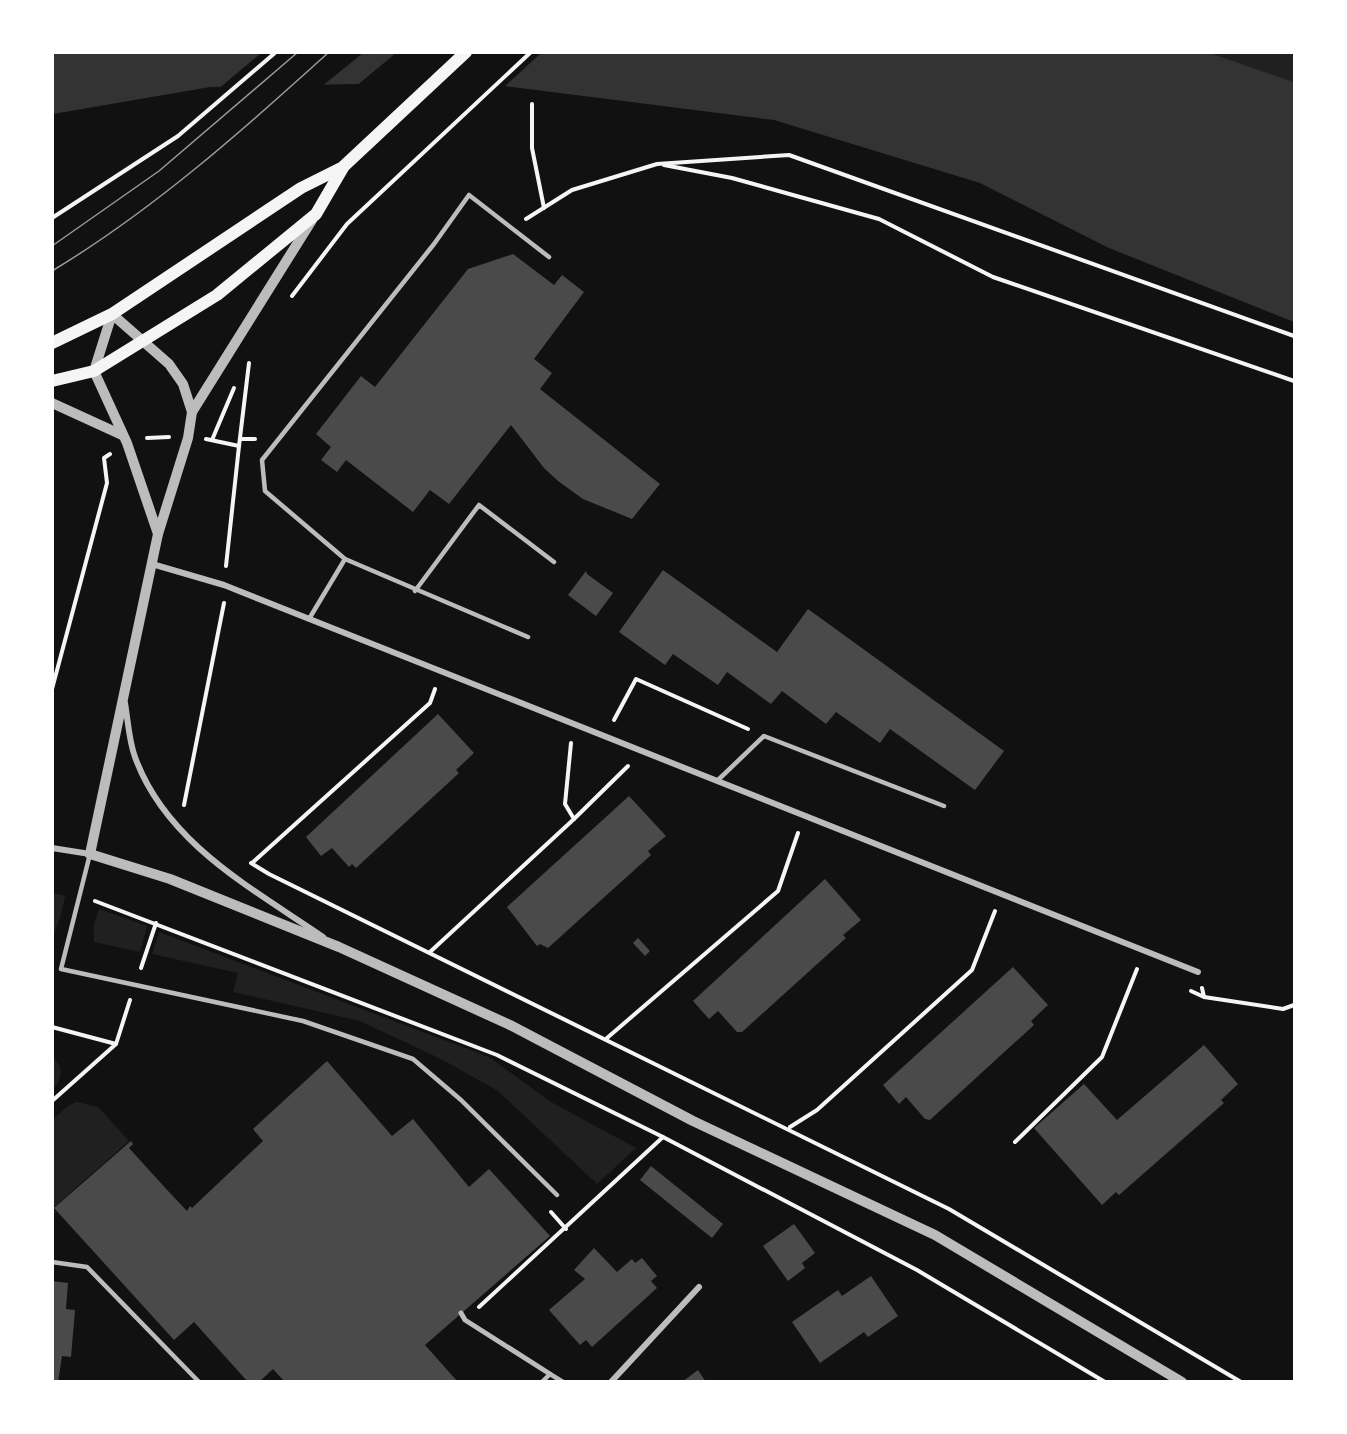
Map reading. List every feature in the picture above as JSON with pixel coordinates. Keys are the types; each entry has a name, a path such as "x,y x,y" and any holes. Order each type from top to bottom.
{"main road":[{"path":"52,343 112,314 301,188 344,166 466,52"},
{"path":"52,381 94,371 217,295 316,214 344,166"}],"street":[{"path":"90,854 158,534 188,438 192,412 316,214"},
{"path":"158,534 124,439 94,371 112,314 169,364 183,384 192,412"},
{"path":"52,403 124,439"},
{"path":"152,564 224,585 1198,972"},
{"path":"124,695 135,756 155,799 179,830 216,863 339,947"},
{"path":"52,848 90,854 170,879 339,947 510,1025 693,1120 935,1235 1182,1382"},
{"path":"611,1382 699,1287"},
{"path":"461,1313 465,1320 550,1374"}],"lane":[{"path":"528,637 415,591 345,559 265,491 262,460 434,244 469,195 549,257"},
{"path":"415,591 479,505 554,562"},
{"path":"309,619 345,559"},
{"path":"717,781 764,736 944,806"},
{"path":"61,969 90,854"},
{"path":"52,968 303,1021 412,1059 461,1100 557,1195"},
{"path":"52,1262 87,1266 198,1382"},
{"path":"542,1382 550,1374 563,1382"}],"path":[{"path":"52,218 178,136 276,52"},
{"path":"285,306 347,224 531,52"},
{"path":"532,104 532,148 544,208"},
{"path":"515,230 572,190 657,164 789,155 1294,336"},
{"path":"657,164 732,178 879,219 993,277 1294,381"},
{"path":"183,809 225,598 224,585 250,351"},
{"path":"242,371 246,361"},
{"path":"212,440 237,381"},
{"path":"52,689 107,483 104,458 124,439 154,436 212,440 239,446"},
{"path":"240,439 262,440"},
{"path":"606,737 636,679 764,736"},
{"path":"252,863 430,703 437,684"},
{"path":"571,739 565,804 574,819"},
{"path":"430,952 628,766"},
{"path":"607,1038 778,891 798,831"},
{"path":"242,857 269,874 607,1038 949,1209 1241,1382"},
{"path":"94,901 497,1055 663,1137 917,1270 1105,1382"},
{"path":"789,1128 816,1110 972,970 995,910"},
{"path":"1015,1142 1102,1057 1137,969"},
{"path":"1198,972 1204,997 1283,1009 1294,1005"},
{"path":"52,1027 116,1044 52,1101"},
{"path":"465,1320 663,1137"}],"shaded area":[{"path":"53,53 1210,53 1294,82 1294,322 1109,248 980,183 774,120 505,86 355,84 210,87 53,114"},
{"path":"1210,53 1294,53 1294,82"},
{"path":"53,893 65,896 53,936"},
{"path":"99,909 147,926 140,952 94,942 94,925"},
{"path":"159,932 489,1057 551,1102 636,1148 597,1184 498,1091 443,1060 360,1021 233,992 238,973 152,954"},
{"path":"52,1056 59,1065 61,1073 53,1090"},
{"path":"77,1102 98,1107 129,1141 53,1208 53,1119 69,1105"}],"pier":[{"path":"261,53 363,53 321,87 217,90"},
{"path":"396,53 541,53 502,89 355,87"}],"building":[{"path":"513,254 554,285 562,275 584,292 534,359 552,373 540,389 660,484 632,519 583,499 558,481 544,468 511,425 449,504 430,490 413,512 346,460 337,472 321,460 331,447 316,434 361,376 375,387 468,269"},
{"path":"663,570 777,652 808,609 1004,751 975,790 890,729 880,743 836,712 826,724 782,691 771,704 727,672 718,685 673,654 665,665 619,632"},
{"path":"586,571 613,593 596,616 568,595"},
{"path":"438,714 474,753 456,770 459,773 356,868 352,864 349,867 332,848 321,856 306,837"},
{"path":"629,796 666,836 648,851 651,855 548,948 540,944 537,946 507,907"},
{"path":"825,879 861,920 843,935 846,938 742,1032 737,1032 718,1011 709,1019 693,1001"},
{"path":"638,938 650,951 645,956 633,943"},
{"path":"1013,967 1048,1005 1031,1021 1034,1025 930,1120 925,1119 906,1097 899,1104 883,1085"},
{"path":"1204,1045 1238,1084 1221,1100 1224,1103 1119,1195 1116,1192 1102,1205 1034,1128 1084,1084 1117,1120"},
{"path":"327,1061 392,1136 413,1119 469,1187 489,1169 550,1236 425,1345 458,1382 285,1382 273,1369 259,1382 248,1382 194,1322 174,1340 54,1208 131,1141 133,1144 129,1148 187,1211 263,1141 253,1129"},
{"path":"651,1166 723,1224 712,1238 640,1180"},
{"path":"794,1224 815,1253 802,1263 805,1268 788,1281 763,1246"},
{"path":"594,1248 617,1272 632,1259 635,1263 642,1258 657,1276 651,1281 657,1288 592,1347 586,1340 580,1345 549,1310 585,1279 574,1270"},
{"path":"871,1276 898,1316 868,1337 864,1332 820,1363 792,1322 838,1290 842,1296"},
{"path":"52,1281 68,1283 66,1309 75,1310 71,1357 62,1356 58,1382 52,1382"},
{"path":"698,1370 706,1382 682,1382"}],"tram line":[{"path":"52,246 159,171 298,52"},
{"path":"52,271 161,196 230,140 329,52"}]}
